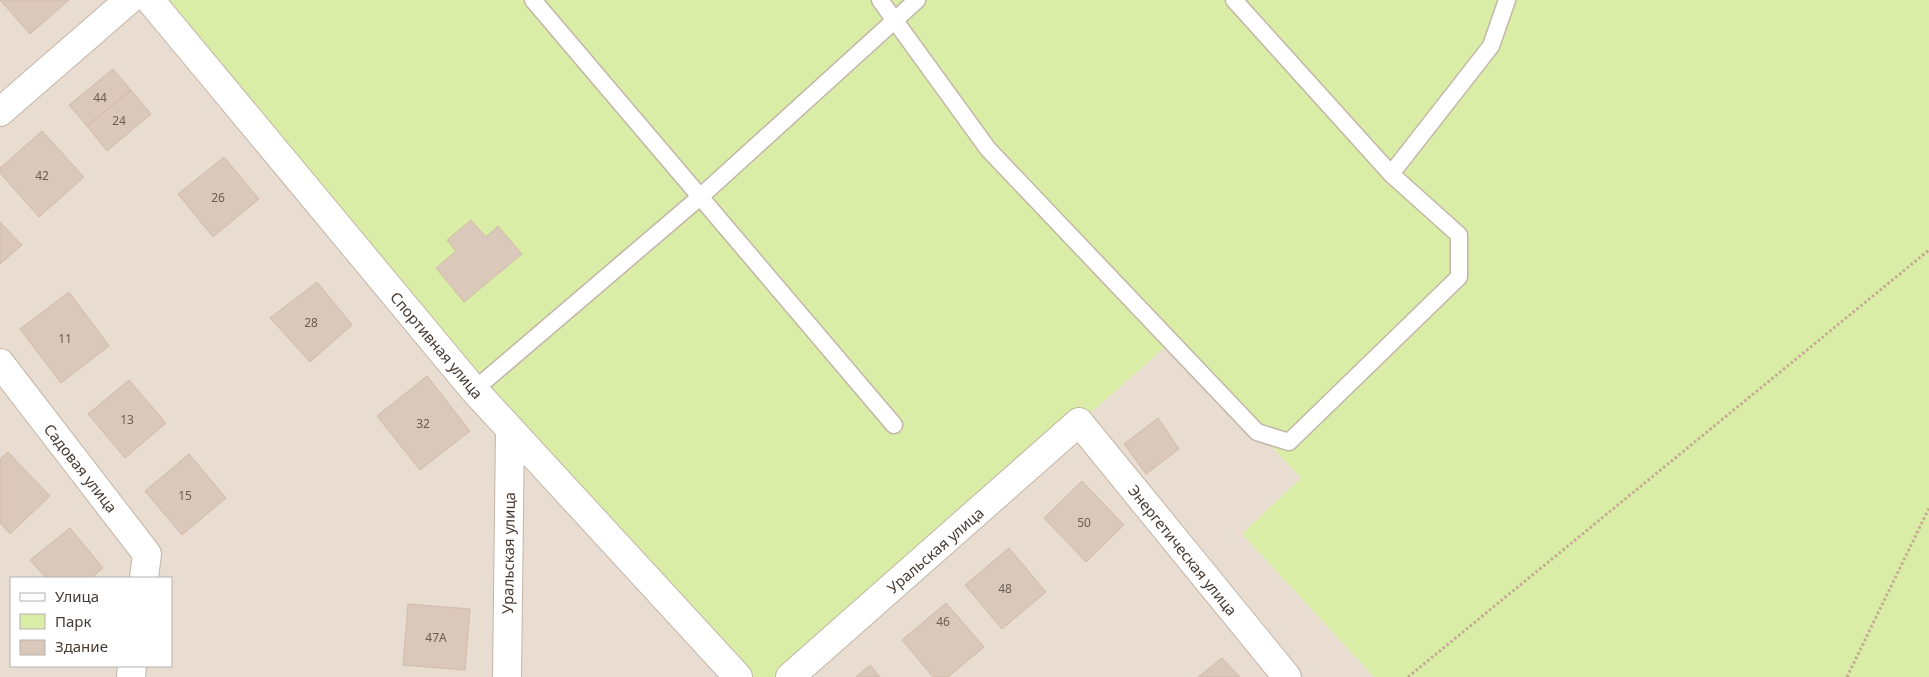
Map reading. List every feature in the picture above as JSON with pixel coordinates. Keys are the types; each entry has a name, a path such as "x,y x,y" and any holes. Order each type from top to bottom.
{"street":[{"path":"0,112 129,0"},
{"name":"Спортивная улица","path":"150,0 474,390 738,677"},
{"name":"Садовая улица","path":"0,363 147,554 144,577"},
{"name":"Уральская улица","path":"790,677 1079,422"},
{"name":"Энергетическая улица","path":"1079,422 1287,677"},
{"name":"Уральская улица","path":"507,677 510,429"}],"lane":[{"path":"533,0 894,426"},
{"path":"880,0 895,18 988,149 1257,432 1289,442 1459,277 1459,235 1391,174 1234,0"},
{"path":"474,390 700,197 917,0"},
{"path":"1391,174 1491,46 1507,0"}],"path":[{"path":"1408,677 1929,250"},
{"path":"1847,677 1929,508"}],"shaded area":[{"path":"0,0 150,0 738,677 0,677"},
{"path":"1172,341 1301,478 1243,535 1374,677 791,677"}],"green space":[{"path":"150,0 1929,0 1929,677 1374,677 1242,534 1301,478 1172,341 791,677 738,677"}],"building":[{"path":"0,0 69,0 30,34"},
{"path":"113,69 131,90 87,126 69,105"},
{"path":"131,90 151,114 107,151 87,126"},
{"path":"42,131 84,177 39,217 0,173 0,168"},
{"path":"224,157 259,199 213,237 178,194"},
{"path":"471,220 486,237 498,226 522,254 464,302 436,268 456,251 447,240"},
{"path":"0,222 22,245 0,264"},
{"path":"317,282 352,325 310,362 270,318"},
{"path":"69,292 109,346 61,383 20,329"},
{"path":"427,376 470,431 420,470 377,416"},
{"path":"129,380 166,423 125,458 88,414"},
{"path":"1158,418 1179,449 1146,474 1124,444"},
{"path":"8,452 50,496 10,534 0,523 0,459"},
{"path":"189,454 226,498 182,535 145,491"},
{"path":"1082,481 1124,525 1086,562 1044,518"},
{"path":"70,528 103,568 92,577 45,577 30,560"},
{"path":"1009,548 1046,592 1002,629 965,585"},
{"path":"946,603 984,647 948,677 933,677 902,640"},
{"path":"408,604 470,609 465,670 403,665"},
{"path":"1222,658 1240,677 1198,677"},
{"path":"870,665 880,677 856,677"}]}
